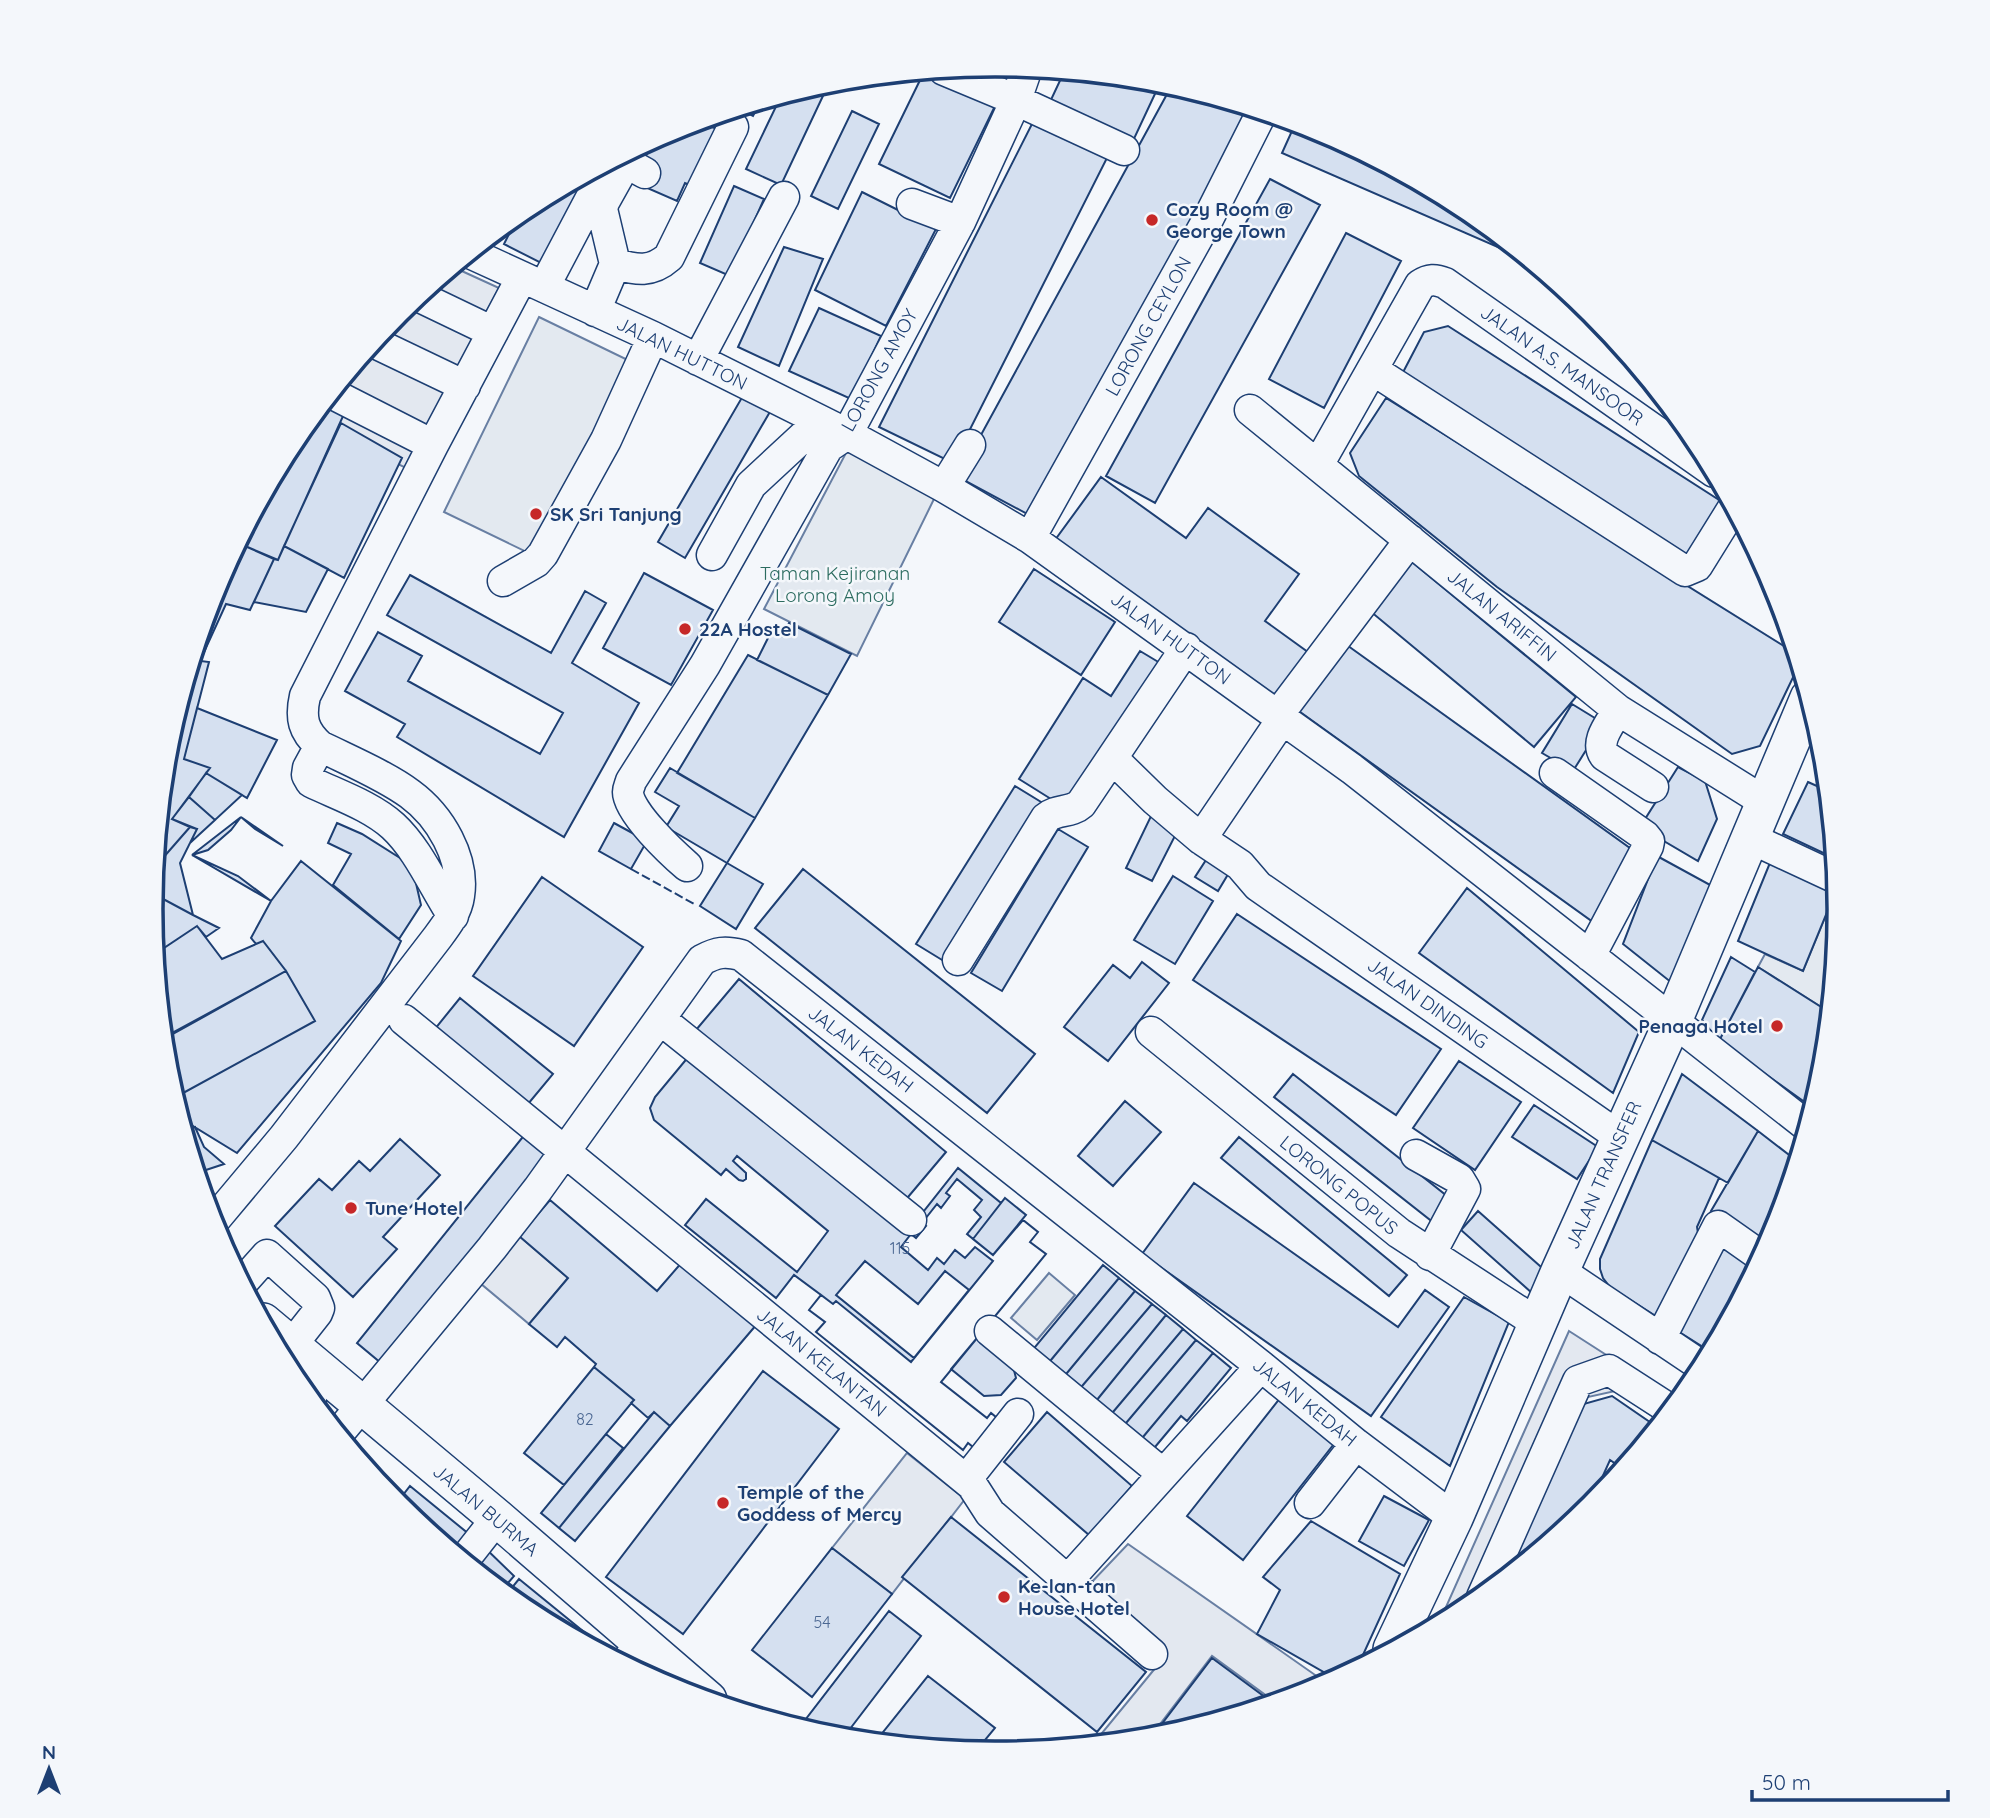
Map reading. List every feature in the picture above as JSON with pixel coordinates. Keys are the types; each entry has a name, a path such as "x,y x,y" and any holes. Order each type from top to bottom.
{"main road":[{"name":"JALAN TRANSFER","path":"1398,1637 1454,1518 1537,1323 1673,1021 1803,712"},
{"name":"JALAN BURMA","path":"283,1339 300,1354 349,1419 497,1518 633,1653 662,1671"}],"street":[{"path":"964,78 1124,150"},
{"name":"LORONG AMOY","path":"687,866 663,845 631,803 628,793 631,781 705,666 828,447 847,434 960,222 1024,78"},
{"name":"LORONG CEYLON","path":"1030,538 1207,221 1258,120"},
{"path":"615,264 649,270 669,257 733,127"},
{"path":"595,311 615,264 602,209 604,201 623,168 628,166 645,173"},
{"path":"221,1213 284,1137 453,916 460,897 459,870 450,844 423,805 408,792 320,746 309,736 303,724 302,711 305,696 493,332 533,282 601,177"},
{"path":"698,360 784,197"},
{"path":"912,204 960,222"},
{"name":"JALAN HUTTON","path":"479,257 653,337 847,434 1030,538 1352,769 1800,1120"},
{"name":"JALAN A.S. MANSOOR","path":"1318,465 1420,285 1427,280 1440,281 1694,458"},
{"path":"428,301 493,332"},
{"path":"503,581 536,562 543,554 606,440 653,337"},
{"path":"382,346 465,386"},
{"path":"1373,370 1685,571 1697,566 1728,516"},
{"path":"340,397 433,444"},
{"name":"JALAN ARIFFIN","path":"1251,410 1618,710 1765,802"},
{"path":"712,555 751,485 820,421"},
{"path":"944,487 970,445"},
{"path":"1201,839 1280,717 1410,540"},
{"path":"958,960 1046,818 1054,812 1078,808 1186,648"},
{"path":"1618,710 1600,743 1600,750 1605,757 1653,787"},
{"name":"JALAN DINDING","path":"1112,758 1155,800 1201,839 1240,865 1258,886 1620,1137"},
{"path":"1555,773 1649,841 1590,956"},
{"path":"1750,838 1826,872"},
{"name":"JALAN KEDAH","path":"349,1419 492,1248 566,1152 590,1114 702,960 726,951 741,955 1356,1444 1454,1518"},
{"path":"660,1019 911,1220"},
{"name":"JALAN KELANTAN","path":"404,1020 972,1485 990,1513 1152,1654"},
{"name":"LORONG POPUS","path":"1151,1032 1399,1233 1537,1323"},
{"path":"1416,1156 1459,1179 1465,1189 1430,1255"},
{"path":"1660,1339 1718,1226 1753,1251"},
{"path":"248,1276 267,1255 315,1297 319,1307 300,1354 305,1373"},
{"path":"1560,1271 1693,1361"},
{"path":"990,1331 1163,1474"},
{"path":"1068,1580 1261,1366"},
{"path":"1491,1576 1578,1381 1609,1370 1663,1405"},
{"path":"966,1480 1018,1414"},
{"path":"1310,1503 1356,1444"},
{"path":"469,1553 497,1518"}],"green space":[{"path":"539,317 636,364 541,559 444,512"},
{"name":"Taman Kejiranan Lorong Amoy","path":"847,451 935,497 857,656 764,609"},
{"path":"1827,913 1821,1007 1758,967 1765,954 1803,971"},
{"path":"1049,1273 1075,1295 1037,1340 1011,1318"}],"shaded area":[{"path":"461,271 499,288 406,468 319,426 369,360"},
{"path":"519,1236 568,1278 529,1324 480,1283"},
{"path":"1569,1331 1669,1395 1653,1417 1615,1391 1574,1400 1503,1567 1445,1608"},
{"path":"907,1453 965,1499 892,1594 832,1548"},
{"path":"1128,1544 1317,1676 1266,1695 1212,1656 1160,1724 1101,1734 1166,1655 1088,1586"}],"building":[{"path":"945,79 996,104 950,198 879,164 920,81"},
{"path":"1060,80 1156,93 1132,143 1049,104"},
{"path":"823,95 781,185 746,169 776,106"},
{"path":"1166,95 1248,117 1031,516 958,477"},
{"path":"852,111 879,124 838,209 811,196"},
{"path":"1037,114 1111,150 953,463 879,427"},
{"path":"712,127 725,133 700,189 685,183 677,201 645,187 656,163 645,158 647,154"},
{"path":"1291,132 1313,140 1411,188 1499,248 1282,153"},
{"path":"1270,179 1320,205 1155,503 1106,476"},
{"path":"592,181 549,267 504,244 509,235 533,217"},
{"path":"734,186 764,199 730,276 700,263"},
{"path":"862,192 936,229 886,326 815,290"},
{"path":"1346,233 1401,261 1324,408 1269,379"},
{"path":"784,247 823,259 779,366 738,347"},
{"path":"819,308 881,336 851,399 789,371"},
{"path":"1448,326 1720,501 1726,513 1690,568 1399,380 1424,332"},
{"path":"744,394 771,410 685,558 658,542"},
{"path":"1386,398 1784,646 1794,676 1760,746 1732,754 1497,587 1359,476 1350,453"},
{"path":"331,408 344,414 278,560 246,547 274,493"},
{"path":"341,423 402,458 344,578 284,546"},
{"path":"1101,477 1186,538 1208,508 1299,574 1265,621 1312,655 1278,701 1055,540"},
{"path":"284,546 328,569 306,612 254,602 274,559 278,560"},
{"path":"246,547 274,559 250,610 226,604 204,653 226,591"},
{"path":"1412,562 1576,697 1534,747 1370,611"},
{"path":"1034,569 1115,622 1081,675 999,622"},
{"path":"644,573 713,610 671,685 603,648"},
{"path":"410,575 551,653 585,591 606,603 572,663 639,703 564,837 397,737 405,724 345,691 378,632 422,656 408,681 540,754 563,713 387,615"},
{"path":"789,623 851,654 828,695 757,660 772,630 782,636"},
{"path":"1344,643 1641,856 1593,922 1296,709"},
{"path":"1140,651 1160,663 1067,809 1019,779 1083,678 1111,696"},
{"path":"748,655 828,695 755,818 677,773"},
{"path":"201,661 209,662 184,759 210,768 172,819 190,827 165,856 170,800 179,747"},
{"path":"1572,704 1603,723 1573,771 1542,753"},
{"path":"197,708 277,740 247,798 206,773 210,768 184,759"},
{"path":"1678,767 1705,781 1717,819 1698,861 1640,827"},
{"path":"670,768 755,818 727,863 666,827 679,806 655,792"},
{"path":"206,773 242,795 215,820 189,797"},
{"path":"1808,782 1818,786 1825,854 1783,834"},
{"path":"1015,786 1046,805 947,963 916,944"},
{"path":"189,797 215,820 190,843 197,829 172,819"},
{"path":"1152,814 1179,828 1152,881 1126,868"},
{"path":"241,817 231,830 208,850 192,855"},
{"path":"241,817 283,846 255,829"},
{"path":"337,823 362,834 400,858 415,879 421,905 399,939 333,885 351,854 328,843"},
{"path":"614,823 647,841 631,869 599,851"},
{"path":"190,827 197,829 180,863 193,915 163,899 165,856"},
{"path":"1058,829 1088,847 1002,991 971,973"},
{"name":"Penaga Hotel","path":"1774,853 1826,882 1827,913 1803,971 1738,941"},
{"path":"192,855 238,876 271,901"},
{"path":"1657,856 1712,886 1672,983 1623,944"},
{"path":"1208,857 1230,871 1218,891 1195,877"},
{"path":"301,861 401,941 381,983 237,1153 191,1125 184,1093 315,1021 286,971 263,941 256,944 251,938 271,901"},
{"path":"727,863 763,884 736,929 700,906"},
{"path":"803,869 1035,1054 987,1113 755,928"},
{"path":"1173,876 1213,901 1175,964 1134,940"},
{"path":"542,877 643,947 574,1046 473,976"},
{"path":"1467,888 1639,1032 1613,1093 1419,953"},
{"path":"163,899 219,928 206,937 197,926 164,948"},
{"path":"1237,914 1441,1049 1396,1115 1193,980"},
{"path":"197,926 222,959 263,941 286,971 173,1033 164,948"},
{"path":"1731,957 1755,972 1719,1041 1702,1020"},
{"path":"1142,962 1169,983 1108,1061 1064,1027 1113,965 1130,978"},
{"name":"Penaga Hotel","path":"1758,967 1821,1007 1804,1102 1719,1041"},
{"path":"286,971 315,1021 184,1093 173,1034"},
{"path":"739,979 946,1152 903,1203 696,1030"},
{"path":"460,998 553,1074 523,1110 430,1035"},
{"path":"694,1050 912,1226 958,1168 1001,1203 973,1239 993,1255 1023,1220 1038,1232 1030,1242 1046,1254 941,1382 987,1418 991,1413 1002,1422 978,1451 968,1443 963,1450 816,1332 825,1322 809,1310 821,1295 794,1275 776,1298 685,1225 706,1199 797,1272 828,1231 737,1156 733,1161 746,1173 746,1179 739,1180 726,1169 721,1175 654,1120 650,1108 655,1097","holes":["865,1261 918,1304 945,1271 969,1290 914,1358 836,1295"]},
{"path":"1459,1061 1521,1102 1475,1170 1413,1128"},
{"path":"1293,1074 1452,1200 1434,1223 1274,1097"},
{"path":"1682,1074 1758,1131 1728,1183 1652,1140"},
{"path":"1125,1101 1161,1132 1113,1186 1078,1156"},
{"path":"1534,1105 1598,1147 1577,1179 1512,1137"},
{"path":"195,1127 204,1147 224,1164 205,1170 192,1128"},
{"path":"1758,1131 1789,1155 1757,1243 1711,1211"},
{"path":"526,1133 549,1153 381,1363 357,1343"},
{"path":"1239,1137 1407,1275 1389,1296 1221,1158"},
{"name":"Tune Hotel","path":"400,1139 440,1175 383,1237 397,1249 353,1297 275,1226 319,1179 332,1190 359,1161 370,1171"},
{"path":"1652,1140 1719,1178 1697,1227 1700,1245 1662,1320 1610,1287 1600,1269 1600,1259"},
{"path":"957,1179 982,1200 974,1210 981,1217 967,1234 993,1255 1023,1220 1038,1232 1030,1242 1046,1254 941,1382 987,1418 991,1413 1002,1422 978,1451 968,1443 963,1450 816,1332 825,1322 809,1310 821,1295 833,1304 836,1301 911,1362 993,1261 975,1247 965,1258 955,1250 944,1264 937,1258 928,1270 901,1247 911,1234 916,1238 926,1226 922,1223 937,1204 941,1208 950,1196 946,1193"},
{"path":"1194,1183 1398,1327 1425,1290 1449,1307 1371,1416 1142,1254"},
{"path":"1005,1198 1026,1215 993,1255 973,1239"},
{"path":"550,1200 657,1291 683,1261 757,1324 670,1426 654,1412 648,1418 631,1403 634,1400 594,1367 596,1364 565,1337 557,1347 529,1324 568,1278 519,1236"},
{"path":"1478,1211 1549,1274 1532,1293 1461,1230"},
{"path":"1721,1236 1750,1257 1702,1347 1673,1328"},
{"path":"1103,1265 1119,1278 1046,1366 1030,1353"},
{"path":"1119,1278 1135,1291 1062,1379 1046,1366"},
{"path":"1135,1291 1152,1304 1077,1392 1062,1379"},
{"path":"1464,1297 1509,1322 1450,1466 1381,1417"},
{"path":"1152,1304 1166,1315 1092,1406 1077,1392"},
{"path":"1166,1315 1183,1329 1108,1418 1092,1406"},
{"path":"1183,1329 1196,1340 1121,1429 1108,1418"},
{"path":"982,1332 1010,1355 1016,1378 1001,1395 984,1396 951,1369"},
{"path":"1196,1340 1213,1353 1138,1443 1121,1429"},
{"path":"1213,1353 1231,1368 1187,1421 1181,1416 1150,1453 1138,1443"},
{"path":"594,1367 634,1400 564,1485 524,1453"},
{"name":"Temple of the Goddess of Mercy","path":"763,1371 839,1429 683,1634 606,1577"},
{"path":"1612,1396 1650,1422 1615,1464 1610,1460 1602,1477 1583,1497 1544,1535 1511,1561 1580,1405"},
{"path":"1281,1397 1337,1440 1243,1560 1187,1516"},
{"path":"654,1412 670,1426 575,1541 559,1528"},
{"path":"1047,1412 1132,1486 1089,1535 1004,1462"},
{"path":"606,1434 623,1448 559,1528 541,1513"},
{"path":"410,1486 475,1539 465,1550 404,1494"},
{"path":"1384,1496 1429,1520 1404,1566 1359,1541"},
{"path":"951,1517 1146,1672 1097,1732 902,1577"},
{"path":"1311,1521 1400,1574 1363,1655 1325,1673 1257,1634 1280,1590 1263,1577"},
{"path":"481,1544 514,1576 508,1583 472,1556"},
{"path":"832,1548 892,1594 812,1697 752,1650"},
{"path":"519,1579 586,1634 533,1601 513,1586"},
{"path":"889,1611 921,1636 851,1728 806,1719"},
{"path":"1212,1658 1264,1696 1210,1713 1162,1724"},
{"path":"928,1676 995,1728 985,1741 882,1733"}],"fence":[{"path":"631,869 696,905"}],"place":[{"name":"Cozy Room @ George Town","path":"1152,220"},
{"name":"SK Sri Tanjung","path":"536,514"},
{"name":"22A Hostel","path":"685,629"},
{"name":"Penaga Hotel","path":"1777,1026"},
{"name":"Tune Hotel","path":"351,1208"},
{"name":"Temple of the Goddess of Mercy","path":"723,1503"},
{"name":"Ke-lan-tan House Hotel","path":"1004,1597"}]}
